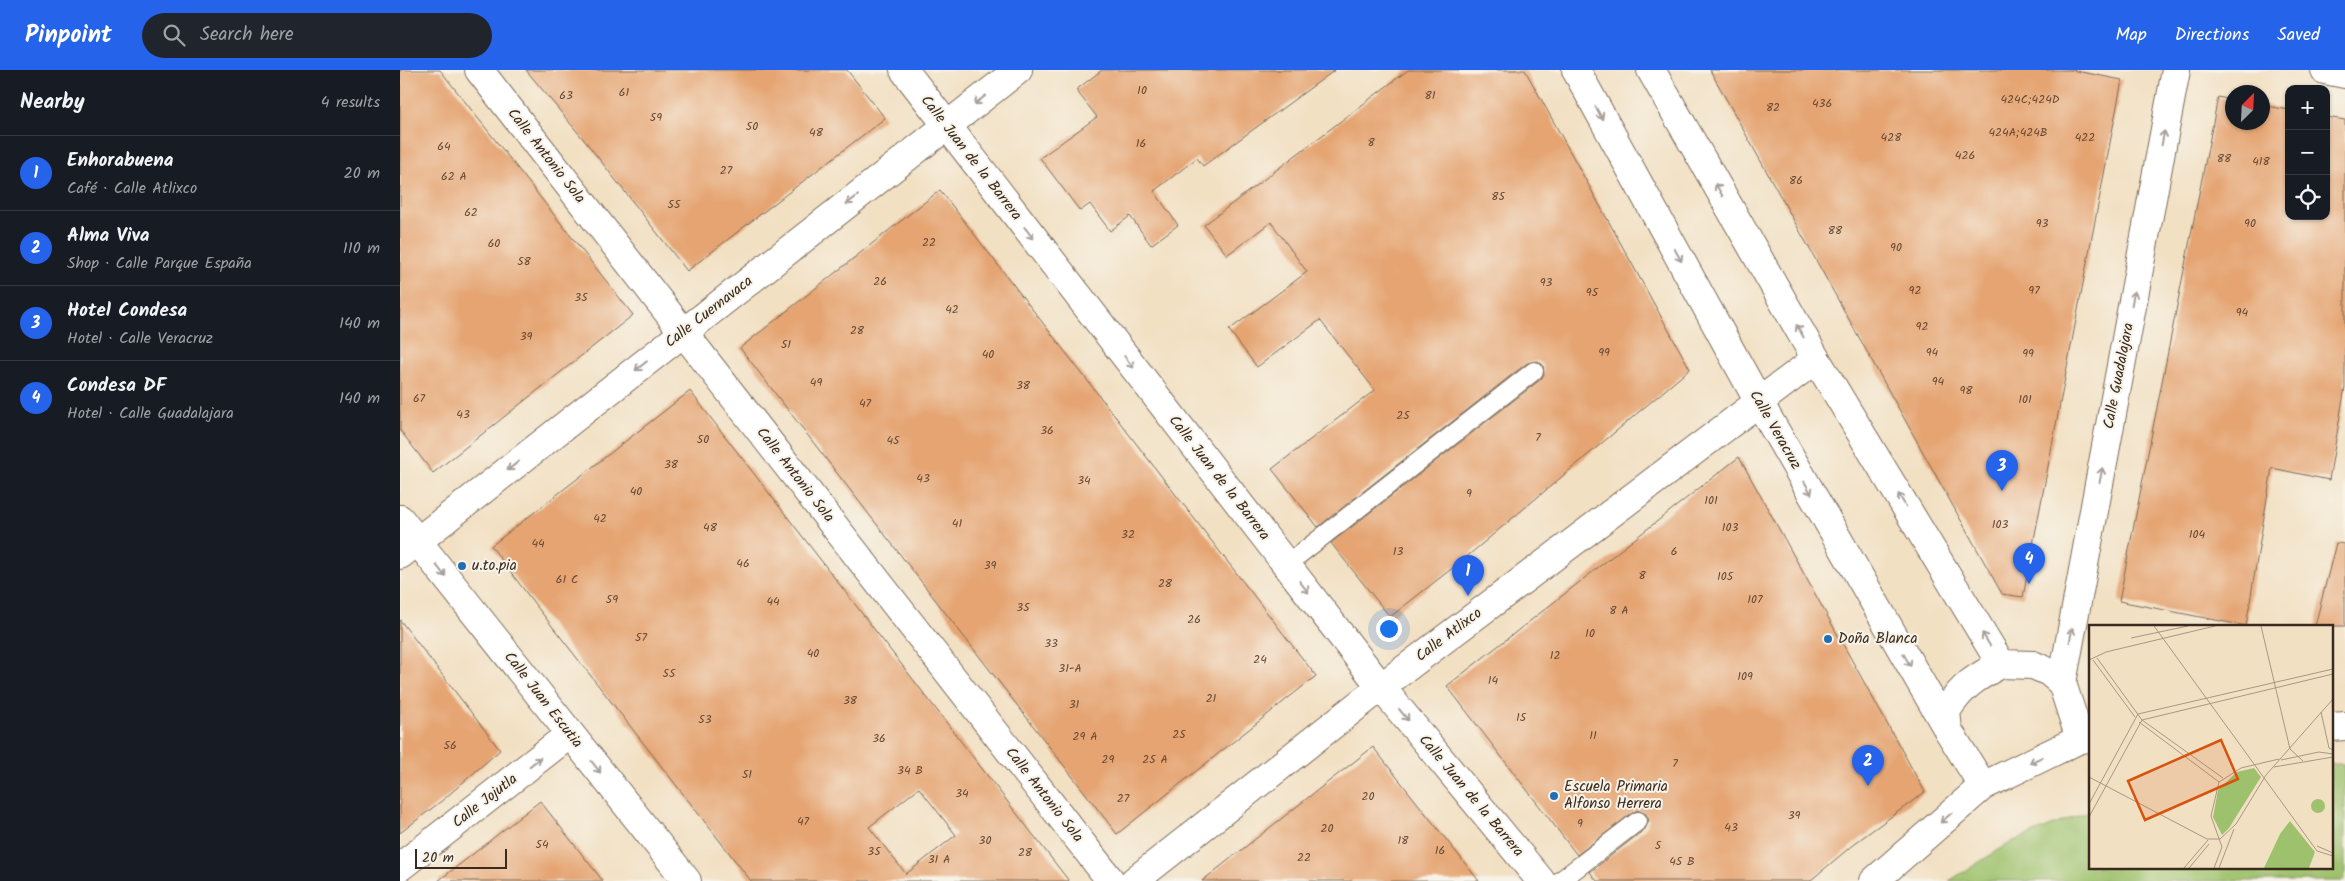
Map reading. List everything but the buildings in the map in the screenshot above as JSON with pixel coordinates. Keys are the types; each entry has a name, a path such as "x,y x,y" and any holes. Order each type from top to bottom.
{"street":[{"name":"Calle Antonio Sola","path":"479,70 1110,881"},
{"name":"Calle Juan de la Barrera","path":"904,70 1380,687 1541,881"},
{"name":"Calle Cuernavaca","path":"409,548 1018,70"},
{"name":"Calle Veracruz","path":"1576,70 1760,404 1948,730 1983,786"},
{"path":"1651,70 1816,359 2002,664"},
{"name":"Calle Guadalajara","path":"2062,683 2176,70"},
{"path":"2325,70 2345,74"},
{"name":"Calle Atlixco","path":"1134,881 1380,687 1760,404 1816,359"},
{"name":"Calle Juan Escutia","path":"400,519 409,548 570,734 687,881"},
{"path":"1874,881 1983,786 2085,739 2062,683 2049,672 2033,665 2002,664 1968,683 1955,697 1946,711 1948,730"},
{"path":"2332,727 2345,726"},
{"name":"Calle Jojutla","path":"400,868 570,734"}],"lane":[{"path":"1286,565 1534,371"},
{"path":"1560,881 1638,822"}],"green space":[{"path":"2332,764 2345,764 2345,881 1949,881 2013,841 2089,811 2089,868 2332,868"}],"place":[{"name":"Hotel Condesa","path":"2002,491"},
{"name":"u.to.pia","path":"462,566"},
{"name":"Condesa DF","path":"2029,584"},
{"name":"Enhorabuena","path":"1468,596"},
{"name":"Doña Blanca","path":"1828,639"},
{"name":"Alma Viva","path":"1868,786"},
{"name":"Escuela Primaria Alfonso Herrera","path":"1554,796"}]}
